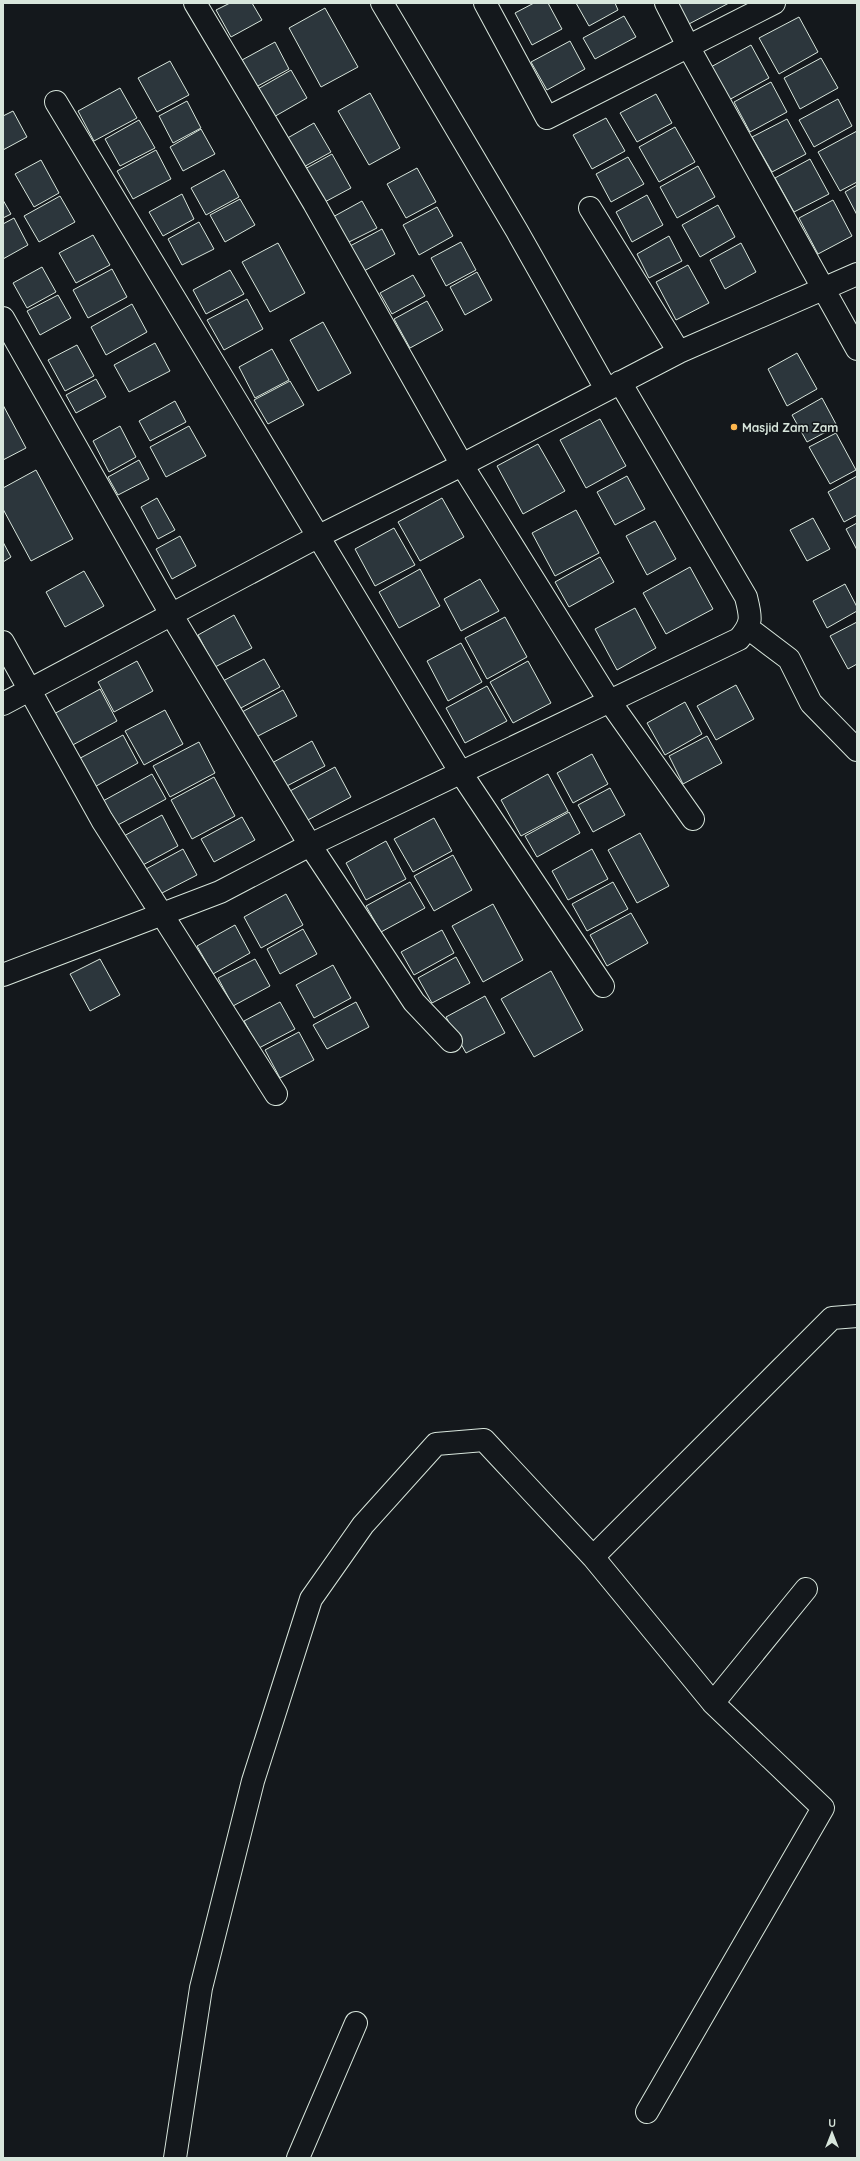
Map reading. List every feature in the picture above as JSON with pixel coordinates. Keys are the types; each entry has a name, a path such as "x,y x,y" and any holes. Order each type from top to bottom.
{"street":[{"path":"195,3 314,203 462,465 610,702 693,819"},
{"path":"3,976 220,892 310,845 739,639 748,628 751,615 746,597 517,231 382,3"},
{"path":"486,3 546,118 689,48 774,3"},
{"path":"666,3 689,48 825,289 857,349"},
{"path":"56,102 319,536 384,648 461,773 603,986"},
{"path":"590,208 679,352"},
{"path":"3,704 31,691 171,614 319,536 462,465 613,385 679,352 857,274"},
{"path":"3,318 171,614 310,845 414,1002 451,1041"},
{"path":"748,628 789,659 811,703 857,750"},
{"path":"3,642 31,691 66,758 102,820 276,1094"},
{"path":"593,1557 832,1318 857,1316"},
{"path":"178,2157 201,1988 253,1781 311,1599 363,1525 436,1444 484,1440 593,1557 713,1703 823,1808 647,2112"},
{"path":"713,1703 806,1589"},
{"path":"298,2158 356,2023"}],"building":[{"path":"230,3 252,3 262,20 231,37 216,10"},
{"path":"534,3 548,3 562,29 532,45 515,13"},
{"path":"576,3 615,3 618,10 589,26"},
{"path":"675,3 729,3 687,25"},
{"path":"325,8 358,67 321,87 289,28"},
{"path":"624,16 636,37 595,59 583,38"},
{"path":"799,17 818,52 779,74 759,38"},
{"path":"570,41 585,69 547,90 531,62"},
{"path":"275,42 289,69 256,87 242,60"},
{"path":"751,45 769,78 727,101 709,68"},
{"path":"821,58 838,88 800,109 784,78"},
{"path":"170,61 189,95 157,112 138,78"},
{"path":"291,70 307,98 272,118 256,90"},
{"path":"771,82 787,112 750,132 734,102"},
{"path":"120,88 137,118 94,141 78,111"},
{"path":"370,93 400,148 369,165 338,111"},
{"path":"656,94 672,123 637,142 620,113"},
{"path":"838,99 852,126 814,147 799,120"},
{"path":"187,101 201,128 173,143 159,116"},
{"path":"13,111 27,137 3,150 3,116"},
{"path":"606,118 625,151 592,169 573,135"},
{"path":"787,119 806,154 772,172 752,137"},
{"path":"139,120 155,148 120,166 105,139"},
{"path":"314,123 331,152 300,169 284,140"},
{"path":"675,127 695,162 659,182 639,147"},
{"path":"201,129 215,154 183,171 170,147"},
{"path":"857,131 857,182 840,191 818,152"},
{"path":"156,150 171,179 133,199 117,171"},
{"path":"332,154 351,188 321,204 303,170"},
{"path":"628,157 644,184 611,202 596,174"},
{"path":"810,159 829,194 794,212 775,178"},
{"path":"41,160 59,193 34,207 15,174"},
{"path":"698,166 715,197 677,218 660,187"},
{"path":"417,168 436,202 406,218 387,184"},
{"path":"224,170 239,197 206,215 191,188"},
{"path":"857,185 857,215 845,192"},
{"path":"182,194 194,219 163,236 149,212"},
{"path":"647,195 663,225 632,242 616,212"},
{"path":"60,196 75,222 39,242 24,216"},
{"path":"240,199 255,225 225,242 210,215"},
{"path":"3,200 11,214 3,218"},
{"path":"833,200 852,236 818,254 799,218"},
{"path":"362,201 377,228 345,244 331,218"},
{"path":"718,205 735,237 700,257 682,225"},
{"path":"437,207 453,236 419,255 403,225"},
{"path":"14,218 28,245 3,259 3,224"},
{"path":"199,222 214,249 182,265 168,239"},
{"path":"382,229 395,254 364,271 350,246"},
{"path":"93,235 110,265 76,283 59,253"},
{"path":"669,236 682,261 649,278 637,254"},
{"path":"461,242 476,270 446,286 431,258"},
{"path":"278,243 305,293 270,312 242,262"},
{"path":"741,243 756,272 725,289 710,260"},
{"path":"688,265 709,303 676,320 656,282"},
{"path":"42,267 56,292 27,308 13,283"},
{"path":"112,269 127,297 88,318 73,290"},
{"path":"230,270 244,294 206,314 193,290"},
{"path":"477,272 492,300 465,315 450,287"},
{"path":"413,275 425,296 392,314 380,293"},
{"path":"58,295 71,318 40,335 27,311"},
{"path":"247,299 263,329 224,350 207,320"},
{"path":"427,301 443,330 410,348 394,319"},
{"path":"132,304 147,332 106,355 91,327"},
{"path":"323,322 351,373 318,391 290,340"},
{"path":"155,343 170,371 129,392 114,365"},
{"path":"77,345 94,376 65,391 48,360"},
{"path":"272,349 289,380 255,398 239,367"},
{"path":"797,353 817,389 787,406 768,369"},
{"path":"96,379 106,397 76,413 66,395"},
{"path":"290,381 304,405 268,424 254,400"},
{"path":"822,398 837,426 807,442 792,415"},
{"path":"175,401 186,422 150,441 139,421"},
{"path":"3,405 26,448 3,460"},
{"path":"600,419 626,466 586,488 560,440"},
{"path":"120,426 136,457 109,472 93,441"},
{"path":"189,426 206,456 166,477 150,447"},
{"path":"836,433 856,470 830,484 809,447"},
{"path":"538,444 565,491 523,514 497,466"},
{"path":"139,460 149,479 118,495 108,477"},
{"path":"36,470 73,539 31,561 3,509 3,488"},
{"path":"627,476 645,509 615,525 597,492"},
{"path":"857,476 857,515 844,522 828,492"},
{"path":"157,498 175,530 158,539 141,507"},
{"path":"442,498 464,537 420,561 398,522"},
{"path":"576,510 599,553 555,576 532,533"},
{"path":"813,518 830,549 807,561 790,530"},
{"path":"655,521 676,559 647,575 626,536"},
{"path":"857,523 857,550 846,529"},
{"path":"394,528 415,565 375,586 355,549"},
{"path":"180,536 196,566 172,579 156,549"},
{"path":"3,542 11,557 3,562"},
{"path":"600,557 614,582 569,607 555,582"},
{"path":"690,567 713,609 666,634 643,593"},
{"path":"420,569 440,606 399,628 379,592"},
{"path":"84,571 104,606 65,627 46,592"},
{"path":"480,579 499,611 461,631 444,599"},
{"path":"845,584 857,607 857,611 827,628 813,601"},
{"path":"635,608 656,648 617,670 595,629"},
{"path":"234,615 252,648 215,667 198,635"},
{"path":"505,617 527,657 487,679 465,638"},
{"path":"857,622 857,664 848,669 830,636"},
{"path":"461,643 482,682 448,701 427,661"},
{"path":"264,659 280,687 239,709 223,681"},
{"path":"137,661 153,691 114,712 98,682"},
{"path":"528,661 551,703 513,723 490,682"},
{"path":"736,685 754,719 716,740 697,706"},
{"path":"487,686 507,721 465,743 446,708"},
{"path":"100,689 117,721 69,747 52,715"},
{"path":"283,690 297,716 256,737 242,712"},
{"path":"685,702 702,734 665,755 647,723"},
{"path":"165,710 183,744 144,765 125,731"},
{"path":"123,735 138,763 89,790 73,762"},
{"path":"707,736 722,763 683,784 669,756"},
{"path":"312,741 325,766 285,787 272,763"},
{"path":"199,742 215,773 170,797 153,766"},
{"path":"592,754 608,784 573,803 557,773"},
{"path":"335,767 351,797 306,821 290,791"},
{"path":"152,774 166,799 116,826 103,801"},
{"path":"548,774 568,811 521,836 501,800"},
{"path":"214,777 235,816 192,839 171,800"},
{"path":"610,788 625,815 593,832 578,805"},
{"path":"569,812 580,833 537,857 525,836"},
{"path":"162,815 178,846 141,866 124,836"},
{"path":"242,817 255,840 214,862 201,839"},
{"path":"434,818 452,851 413,872 394,839"},
{"path":"640,833 669,886 637,903 608,850"},
{"path":"386,841 406,879 366,900 346,863"},
{"path":"183,849 197,875 160,894 146,869"},
{"path":"592,849 608,879 568,900 552,871"},
{"path":"453,855 472,890 434,911 414,876"},
{"path":"410,882 425,908 381,932 366,906"},
{"path":"613,882 628,909 587,931 572,904"},
{"path":"286,894 303,925 261,948 244,917"},
{"path":"493,904 523,960 483,982 452,926"},
{"path":"631,913 648,943 607,966 590,935"},
{"path":"235,925 250,953 213,974 197,946"},
{"path":"303,929 317,954 280,974 267,949"},
{"path":"442,930 454,953 414,975 401,952"},
{"path":"456,957 470,983 432,1003 418,978"},
{"path":"100,959 120,995 90,1011 70,974"},
{"path":"255,959 270,986 233,1006 218,978"},
{"path":"333,965 351,998 314,1018 296,985"},
{"path":"551,971 583,1030 534,1057 501,999"},
{"path":"485,996 505,1033 466,1053 446,1017"},
{"path":"280,1002 295,1029 259,1048 244,1021"},
{"path":"356,1002 369,1027 327,1049 313,1025"},
{"path":"299,1032 314,1060 280,1078 265,1050"}],"place":[{"name":"Masjid Zam Zam","path":"734,427"}]}
